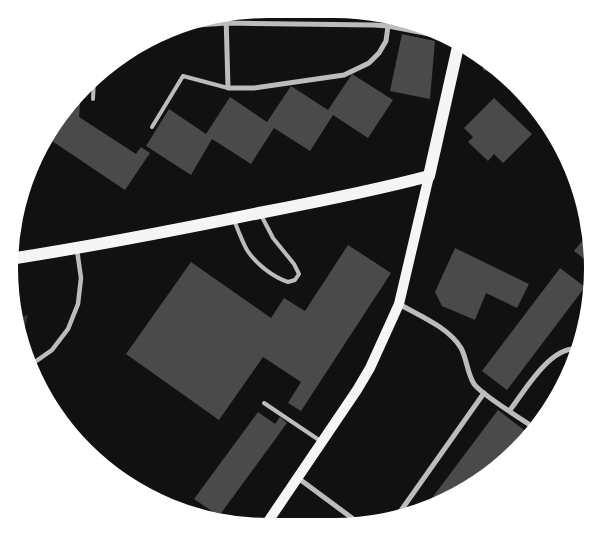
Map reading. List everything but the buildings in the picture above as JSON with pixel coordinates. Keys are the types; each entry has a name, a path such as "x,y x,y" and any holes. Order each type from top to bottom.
{"main road":[{"path":"270,518 370,368 399,304 457,50"},
{"path":"18,258 77,249 260,213 380,189 429,176"}],"street":[{"path":"226,23 228,88 254,88 344,75 369,63 379,53 386,41 388,26"},
{"path":"211,24 388,26 416,31"},
{"path":"36,361 52,350 63,336 68,329 78,304 81,278 77,249"},
{"path":"399,304 436,325 452,337 462,349 469,374 475,385 529,424"},
{"path":"510,410 539,371 555,355 571,348"},
{"path":"401,509 484,392"},
{"path":"298,478 352,518"}],"lane":[{"path":"152,127 183,76 228,88"},
{"path":"93,89 93,99"},
{"path":"233,218 248,251 264,268 280,279 288,282 295,280 299,274 294,264 273,238 260,213"},
{"path":"264,403 322,442"}],"shaded area":[{"path":"28,315 25,328 22,317"}]}
